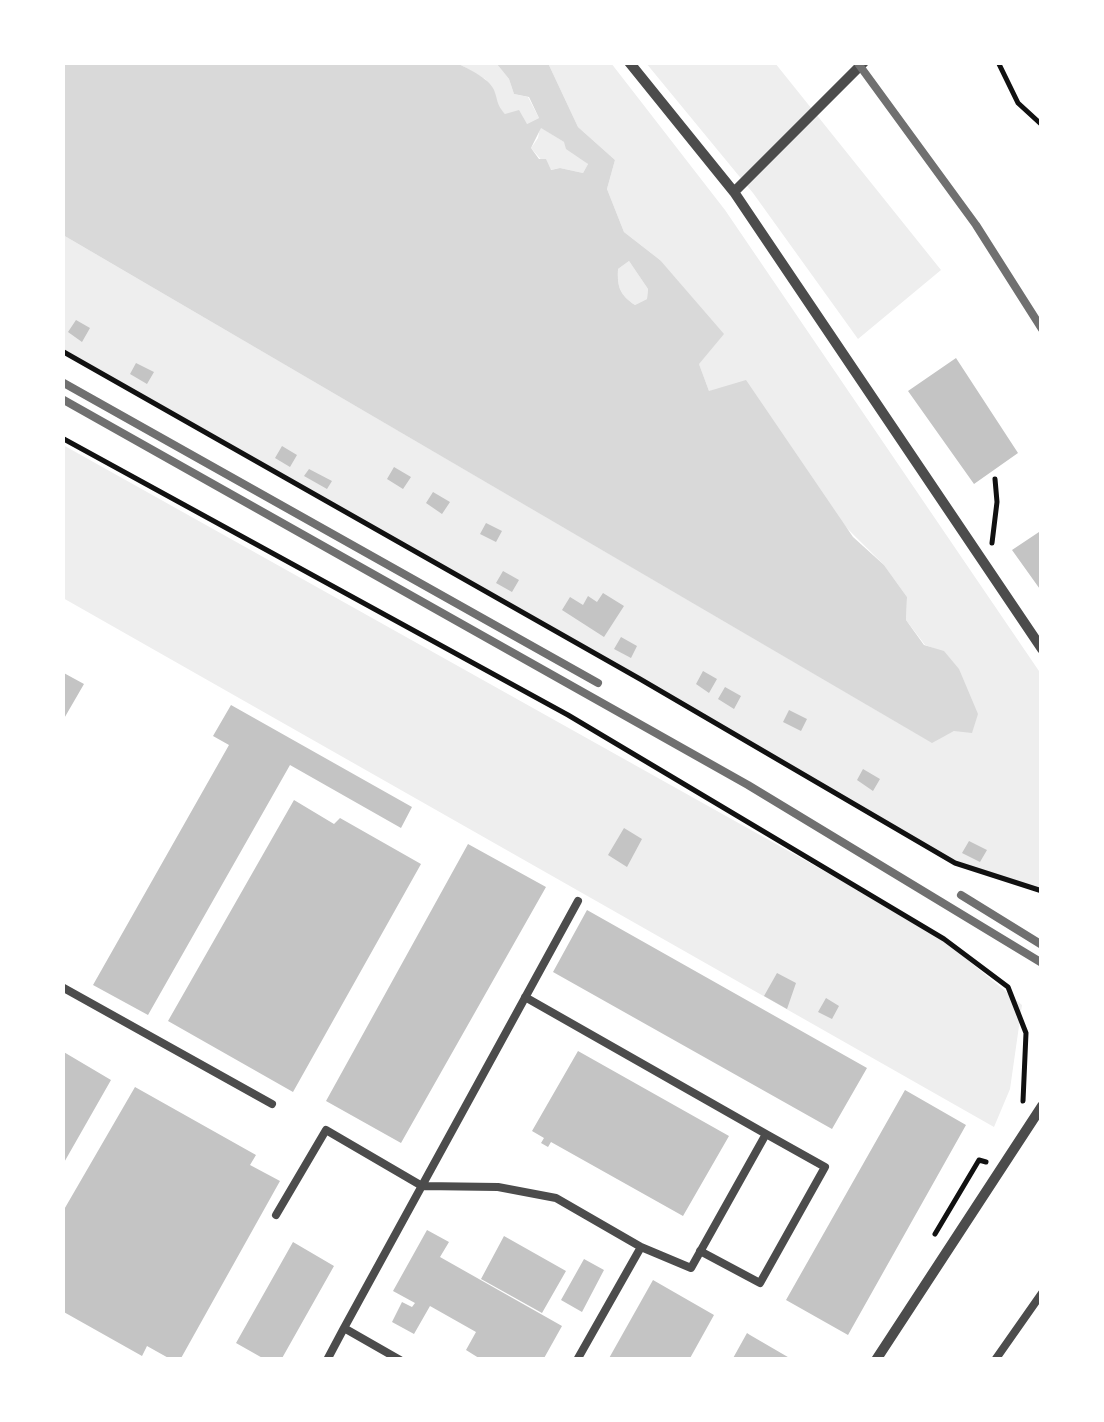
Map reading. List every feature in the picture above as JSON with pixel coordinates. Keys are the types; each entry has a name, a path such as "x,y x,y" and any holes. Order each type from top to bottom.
{"street":[{"path":"629,62 734,192 1042,650"},
{"path":"734,192 864,62"},
{"path":"876,1360 1042,1106"}],"lane":[{"path":"327,1360 578,900"},
{"path":"62,987 272,1104"},
{"path":"525,997 825,1167 760,1283 700,1251"},
{"path":"276,1215 326,1130 422,1186 498,1188 556,1198 641,1247 691,1268 766,1134"},
{"path":"577,1360 641,1247"},
{"path":"995,1360 1042,1293"},
{"path":"344,1328 400,1360"}],"path":[{"path":"998,62 1018,104 1042,125"},
{"path":"62,352 956,863 1042,891"},
{"path":"62,438 568,715 944,939 1008,986 1026,1033 1022,1135"},
{"path":"988,570 997,502 995,479"}],"shaded area":[{"path":"63,62 457,63 488,82 505,114 519,110 527,124 539,118 529,97 514,94 509,79 496,63 548,63 578,127 615,160 607,189 624,232 660,260 724,334 699,364 709,391 746,380 853,537 884,565 907,597 906,620 924,645 944,651 959,669 978,714 972,733 954,731 932,743 63,235","holes":["541,128 588,164 583,173 551,170 546,159 539,159 531,148","629,261 648,289 647,299 635,305 620,290 618,281 618,269"]},
{"path":"457,63 496,63 509,79 514,94 528,97 539,118 527,124 505,114 495,103 494,91 485,79"},
{"path":"548,63 611,63 725,210 1041,674 1041,889 955,863 63,351 63,235 931,742 954,731 944,652 925,645 906,620 907,597 884,565 709,391 660,260 624,232 607,189 615,160 578,127"},
{"path":"646,63 775,63 941,270 858,339 753,193"},
{"path":"540,127 588,164 583,173 550,170 531,148"},
{"path":"629,261 648,289 647,299 635,305 620,290 618,281 618,269"},
{"path":"63,445 935,933 1022,1005 1010,1089 994,1127 63,598"}],"building":[{"path":"76,320 90,328 82,342 68,332"},
{"path":"956,358 1018,453 974,484 908,391"},
{"path":"136,363 154,372 147,384 130,374"},
{"path":"282,446 297,455 290,467 275,458"},
{"path":"394,467 411,477 403,489 387,479"},
{"path":"309,469 332,481 327,489 304,476"},
{"path":"433,492 450,502 442,514 426,503"},
{"path":"486,523 502,531 496,542 480,534"},
{"path":"1042,530 1042,592 1012,550"},
{"path":"503,571 519,580 512,592 496,583"},
{"path":"603,593 624,606 604,637 562,610 570,597 583,605 588,596 597,602"},
{"path":"621,637 637,646 631,658 614,649"},
{"path":"703,671 717,679 709,693 696,684"},
{"path":"62,672 84,684 62,722"},
{"path":"725,687 741,696 734,709 718,699"},
{"path":"231,705 412,807 401,828 290,765 148,1015 93,985 229,745 213,736"},
{"path":"789,710 807,719 801,731 783,722"},
{"path":"863,769 880,779 873,791 857,780"},
{"path":"294,800 334,824 340,818 421,864 293,1092 168,1021"},
{"path":"624,828 642,839 627,867 608,855"},
{"path":"969,841 987,850 980,862 962,853"},
{"path":"468,844 546,887 401,1143 326,1101"},
{"path":"587,910 867,1068 832,1129 553,972"},
{"path":"777,973 796,983 787,1009 764,996"},
{"path":"826,998 839,1006 832,1019 818,1012"},
{"path":"62,1051 111,1080 62,1166"},
{"path":"578,1051 729,1136 683,1216 551,1142 548,1147 541,1143 544,1138 532,1131"},
{"path":"135,1087 256,1155 250,1165 280,1181 180,1360 172,1360 147,1346 142,1356 62,1311 62,1213"},
{"path":"905,1090 966,1125 848,1335 786,1300"},
{"path":"427,1230 449,1242 440,1257 562,1326 543,1360 482,1360 466,1350 476,1332 430,1306 414,1334 392,1322 402,1302 412,1307 415,1303 393,1291"},
{"path":"504,1236 566,1271 542,1313 481,1279"},
{"path":"293,1242 334,1266 281,1360 266,1360 236,1343"},
{"path":"584,1259 604,1270 582,1312 561,1300"},
{"path":"653,1280 714,1315 689,1360 608,1360"},
{"path":"747,1333 750,1335 793,1360 732,1360"}],"railway":[{"path":"857,62 976,225 1042,329"},
{"path":"62,382 598,683"},
{"path":"62,399 748,785 1042,963"},
{"path":"961,895 1042,945"}]}
